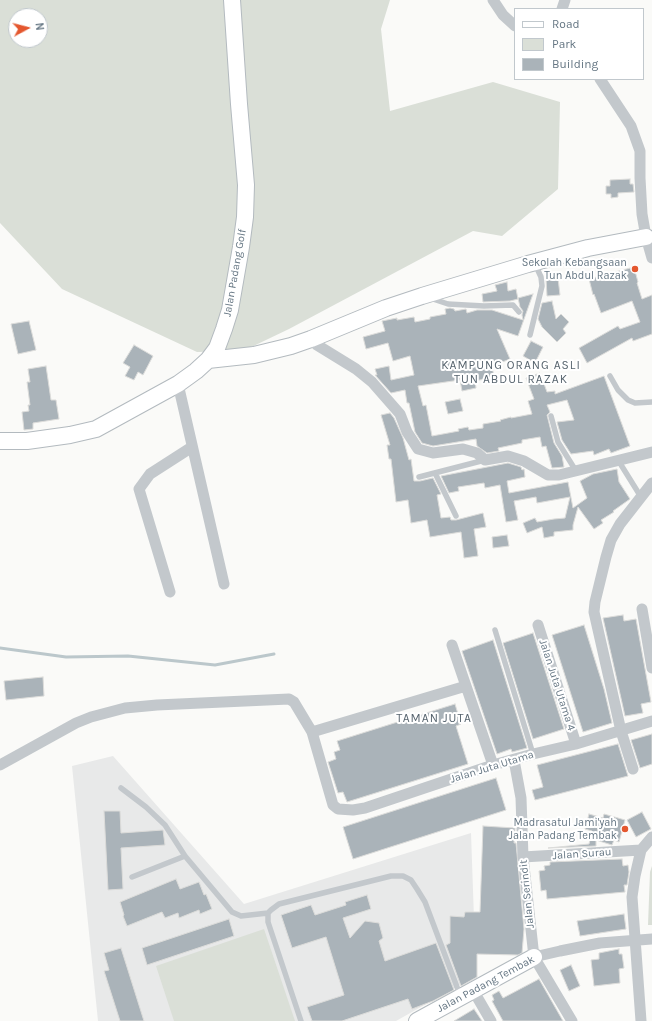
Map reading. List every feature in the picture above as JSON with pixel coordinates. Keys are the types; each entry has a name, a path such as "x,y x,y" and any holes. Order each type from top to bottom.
{"street":[{"name":"Jalan Padang Golf","path":"0,441 27,441 70,435 96,429 178,384 208,360 217,348 230,310 245,217 246,185 232,0"},
{"path":"493,0 503,15 514,25"},
{"path":"601,80 631,126 640,151 641,207 646,237 652,256"},
{"path":"208,360 254,355 311,339 361,318 422,296 534,262 588,248 646,237"},
{"path":"311,339 317,345 356,369 372,382 400,414 418,449 433,454 463,448 476,453 485,460 508,456 524,461 548,475 559,475 618,459 652,452"},
{"path":"178,384 224,584"},
{"path":"170,592 139,488 150,474 192,447"},
{"path":"633,769 621,731 594,607 611,540 620,524 652,483"},
{"path":"642,609 652,668"},
{"name":"Jalan Juta Utama 4","path":"538,625 576,744"},
{"path":"452,645 493,765"},
{"path":"0,765 76,723 91,717 125,708 157,705 289,699 294,702 312,732 466,686"},
{"name":"Jalan Juta Utama","path":"312,732 333,805 338,809 353,810 365,808 493,765 576,744 652,721"},
{"name":"Jalan Serindit","path":"514,760 521,798 523,857 534,957"},
{"path":"641,1021 632,897 641,850 652,837"},
{"name":"Jalan Surau","path":"523,857 641,850"},
{"name":"Jalan Padang Tembak","path":"418,1021 534,957 560,950 600,943 652,939"},
{"path":"534,957 572,1021"},
{"path":"467,993 491,1021"}],"lane":[{"path":"530,335 542,286 541,277 534,262"},
{"path":"422,296 448,304 484,306 513,305 519,312"},
{"path":"610,376 618,390 628,400 635,403 652,402"},
{"path":"551,416 558,442 576,471"},
{"path":"618,459 641,497"},
{"path":"420,477 485,460"},
{"path":"436,473 456,516"},
{"path":"495,630 533,754"},
{"path":"121,788 165,825 185,856 232,912 240,916 268,914"},
{"path":"132,877 185,856"},
{"path":"301,1021 268,922 268,914 279,904 391,876 402,876 411,880 418,889 467,993"}],"shaded area":[{"path":"113,756 244,904 471,833 476,976 396,1021 98,1021 72,766"}],"green space":[{"path":"0,0 390,0 381,29 390,111 493,82 560,102 558,189 502,236 473,231 289,329 243,351 197,352 62,289 0,223"},
{"path":"652,866 652,925 648,925 650,872"},
{"path":"264,929 295,1021 174,1021 156,966"}],"building":[{"path":"630,179 630,184 633,184 634,192 618,193 618,197 611,198 611,194 606,194 606,186 610,186 610,180"},
{"path":"634,267 642,299 652,295 652,334 633,341 632,338 587,363 579,348 618,326 620,329 640,322 632,301 601,313 594,294 593,295 589,279"},
{"path":"558,278 560,295 547,296 546,279"},
{"path":"507,282 508,291 516,289 518,299 510,301 483,302 482,294 497,291 495,285"},
{"path":"533,294 518,336 497,329 510,359 492,366 494,377 475,381 476,388 462,391 460,380 418,386 423,406 426,405 432,436 459,431 458,429 468,427 469,430 483,428 483,424 501,421 500,420 511,417 532,414 528,401 534,399 526,378 540,373 547,392 555,391 555,394 604,376 630,446 611,453 609,449 594,455 593,451 571,454 562,440 557,422 574,420 567,400 547,405 550,412 547,415 554,443 562,456 564,467 552,468 546,446 542,447 540,437 522,440 522,443 498,448 499,451 487,453 477,446 476,439 433,446 422,443 415,432 405,390 391,393 375,375 377,375 375,369 389,366 391,380 414,375 410,356 393,361 388,343 366,349 363,337 385,331 382,321 414,317 415,322 446,314 445,309 450,308 454,309 455,311 466,309 467,313 477,310 492,310 523,320 523,311 520,307 518,298"},
{"path":"552,301 556,319 561,314 569,322 563,329 566,333 557,342 542,327 538,319 542,303"},
{"path":"29,321 36,350 18,354 11,324"},
{"path":"531,341 543,347 535,363 523,356"},
{"path":"134,345 153,356 143,375 138,372 134,380 125,376 130,367 123,363"},
{"path":"46,366 51,400 56,400 59,419 33,423 33,429 24,430 22,412 29,411 28,405 30,405 27,382 30,382 28,369"},
{"path":"460,399 463,411 448,414 445,402"},
{"path":"390,413 394,418 403,438 409,460 411,459 414,481 433,478 441,494 437,495 441,518 450,517 451,520 456,520 483,513 486,527 474,529 478,556 464,558 461,532 430,537 427,520 411,523 408,500 396,502 391,459 389,459 387,445 390,445 381,415"},
{"path":"508,463 521,467 522,470 524,469 525,477 507,481 509,493 568,482 573,508 587,498 580,481 593,474 617,469 619,482 630,499 601,520 603,523 594,529 578,507 573,530 554,532 554,536 544,538 542,527 527,533 523,523 535,518 537,522 565,518 570,497 537,503 536,497 514,501 518,520 506,522 500,485 485,488 484,483 458,487 459,491 449,493 441,476"},
{"path":"507,535 509,546 493,548 492,537"},
{"path":"623,615 624,621 636,619 651,702 641,704 643,713 625,716 603,618"},
{"path":"584,625 604,689 612,723 583,732 552,635"},
{"path":"533,633 564,729 533,739 503,643"},
{"path":"493,640 527,748 512,752 511,749 497,754 462,651"},
{"path":"43,677 44,696 6,700 4,681"},
{"path":"455,704 461,724 456,726 468,764 347,802 343,792 338,793 328,762 336,759 334,752 340,750 337,741"},
{"path":"652,734 652,764 640,768 631,740"},
{"path":"618,744 628,776 535,800 532,790 543,787 537,765"},
{"path":"496,778 506,810 353,859 343,827"},
{"path":"104,811 120,811 121,833 163,830 165,845 121,848 123,889 108,890"},
{"path":"642,812 651,829 636,837 627,820"},
{"path":"589,814 603,818 604,814 625,820 619,842 614,840 612,845 596,840 596,846 548,848 589,844 592,831 585,829"},
{"path":"483,826 515,828 514,843 516,843 524,929 522,953 518,955 477,954 477,977 461,986 446,945 450,943 450,916 464,917 465,912 480,912"},
{"path":"622,859 623,866 628,865 629,872 627,885 624,885 625,892 547,899 546,890 541,891 539,871 545,870 544,866 550,865 550,862"},
{"path":"176,879 180,889 199,882 212,909 200,914 199,910 179,918 178,913 165,918 162,912 127,926 120,902"},
{"path":"367,895 371,909 343,918 350,938 365,921 379,923 383,938 379,941 385,961 436,943 454,990 433,1001 412,1009 408,999 342,1021 312,1021 307,1007 344,995 326,937 292,948 281,915 311,905 315,915 346,905 345,902"},
{"path":"624,914 626,929 580,936 577,921"},
{"path":"229,919 234,936 147,965 142,948"},
{"path":"121,948 144,1021 120,1021 104,971 109,970 104,953"},
{"path":"619,949 619,954 622,954 624,968 619,969 620,983 594,986 591,960 599,959 599,953"},
{"path":"571,965 580,986 569,991 560,970"},
{"path":"539,979 563,1021 503,1021 492,1001 494,1000 492,995 499,991 503,998"},
{"path":"474,1009 482,1021 454,1021"}],"waterway":[{"path":"0,648 66,657 128,656 215,665 274,654"}],"place":[{"name":"Sekolah Kebangsaan Tun Abdul Razak","path":"635,269"},
{"name":"Madrasatul Jami'yah Jalan Padang Tembak","path":"625,829"}],"district":[{"name":"KAMPUNG ORANG ASLI TUN ABDUL RAZAK","path":"511,373"},
{"name":"TAMAN JUTA","path":"434,719"}]}
